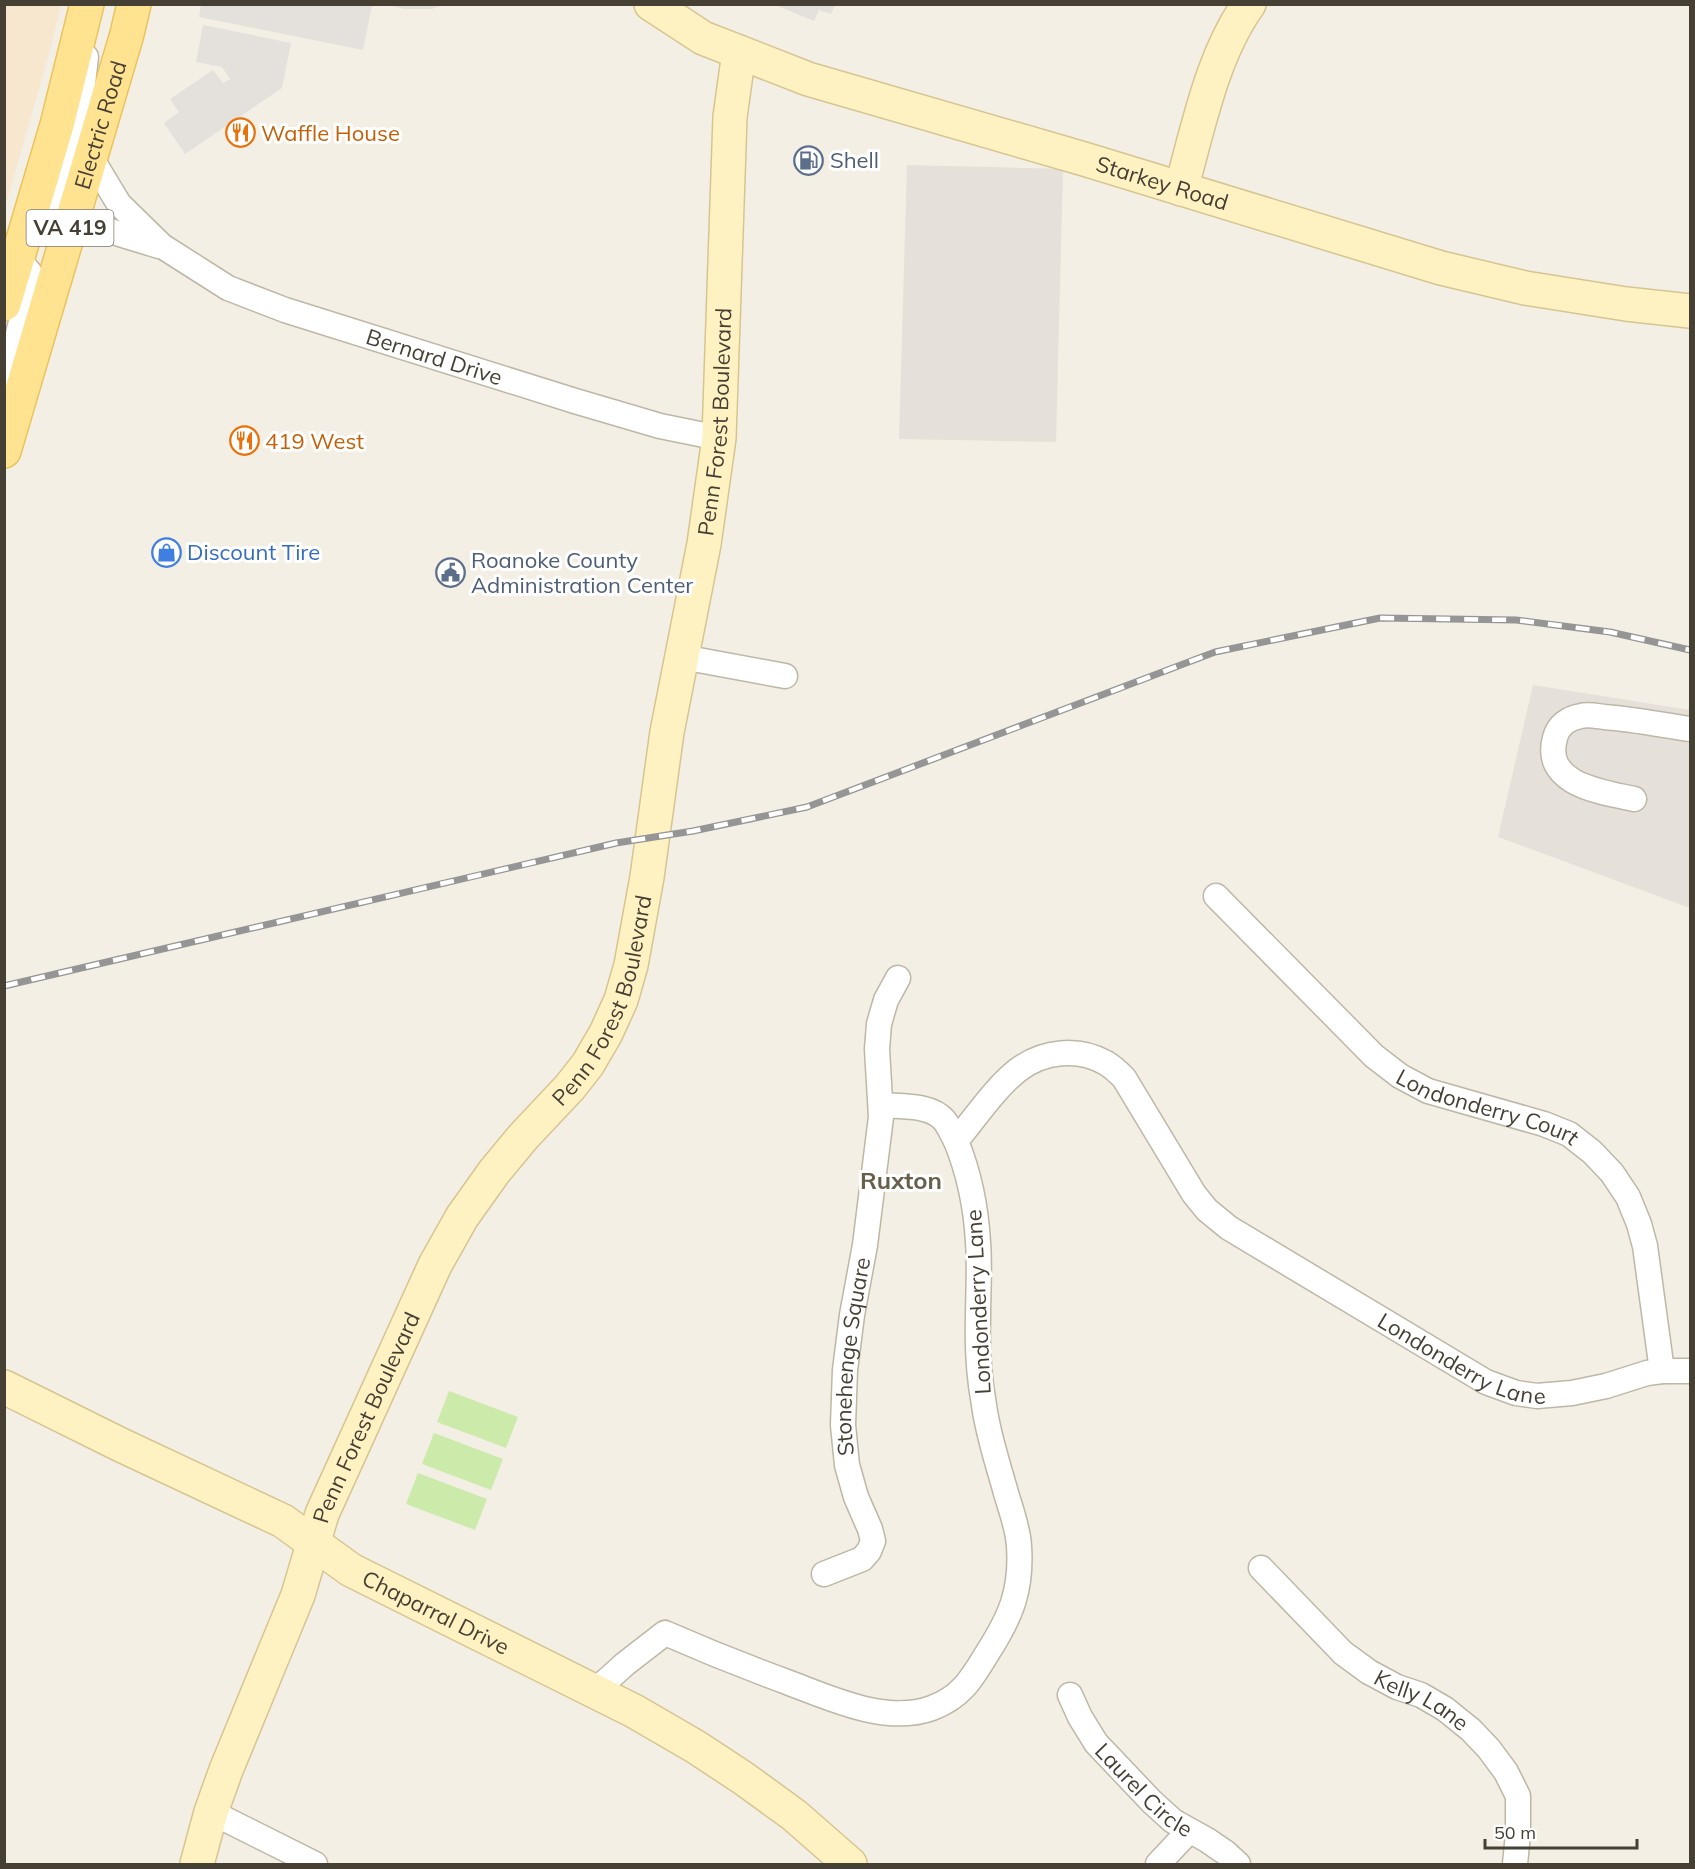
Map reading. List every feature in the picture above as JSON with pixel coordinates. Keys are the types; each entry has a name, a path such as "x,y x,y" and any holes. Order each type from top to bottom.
{"main road":[{"name":"Electric Road","path":"4,451 134,4"},
{"name":"Electric Road","path":"5,301 10,263 57,125 87,6"}],"street":[{"name":"Starkey Road","path":"651,4 703,38 808,79 1441,268 1525,288 1626,304 1690,311"},
{"path":"1181,189 1215,70 1230,36 1249,4"},
{"name":"Bernard Drive","path":"87,6 87,51 80,110 56,198 58,206 73,216 104,230 162,246"},
{"name":"Penn Forest Boulevard","path":"197,1864 211,1812 226,1770 298,1595 322,1514 441,1256 462,1217 494,1172 588,1064 621,1000 631,965 645,888 667,732 706,534 719,438 730,117 739,52"},
{"name":"Bernard Drive","path":"90,156 118,204 162,246 228,288 285,310 575,401 660,426 719,438"},
{"path":"4,399 29,290 30,273 25,267 10,263"},
{"path":"682,657 785,676"},
{"path":"1634,799 1593,790 1562,773 1557,766 1554,752 1555,738 1561,725 1583,715 1690,729"},
{"name":"Londonderry Court","path":"1216,896 1374,1056 1400,1076 1428,1091 1544,1124 1569,1134 1592,1152 1628,1197 1640,1224 1646,1246 1662,1371"},
{"name":"Stonehenge Square","path":"824,1574 862,1559 869,1551 873,1541 856,1497 847,1465 843,1425 845,1370 865,1245 881,1105 877,1049 879,1024 886,1000 898,978"},
{"name":"Londonderry Lane","path":"595,1691 665,1633 726,1660 850,1706 880,1712 911,1713 931,1708 953,1697 969,1683 1005,1626 1015,1601 1019,1574 1019,1545 984,1406 979,1359 978,1233 966,1165 956,1141 1017,1071 1033,1060 1051,1054 1070,1053 1092,1056 1108,1064 1124,1078 1194,1194 1207,1210 1238,1234 1486,1382 1537,1396 1572,1393 1606,1386 1647,1373 1690,1371"},
{"path":"881,1105 934,1112 944,1120 956,1141"},
{"name":"Chaparral Drive","path":"4,1387 283,1521 351,1570 634,1711 743,1778 794,1815 850,1864"},
{"name":"Kelly Lane","path":"1261,1568 1343,1653 1369,1672 1397,1687 1422,1695 1445,1709 1471,1730 1489,1749 1506,1772 1518,1796 1515,1864"},
{"name":"Laurel Circle","path":"1070,1695 1096,1743 1152,1802 1173,1821 1216,1846 1238,1864"},
{"path":"211,1812 315,1864"},
{"path":"1158,1864 1189,1831"}],"shaded area":[{"path":"5,4 61,5 5,207"},
{"path":"201,5 372,5 363,50 199,17"},
{"path":"387,5 443,5 432,9 404,9"},
{"path":"775,5 835,5 831,14 819,10 814,21"},
{"path":"203,25 291,43 282,88 185,154 164,123 179,112 170,99 213,70 223,83 230,79 222,67 196,62"},
{"path":"907,165 1063,169 1056,442 899,439"},
{"path":"1533,685 1690,710 1690,908 1498,837"}],"green space":[{"path":"449,1391 518,1417 506,1448 437,1422"},
{"path":"434,1433 503,1459 491,1490 422,1464"},
{"path":"418,1473 487,1499 475,1530 406,1504"}],"railway":[{"path":"4,986 616,843 693,831 807,807 1215,652 1380,618 1516,620 1610,632 1690,650"}],"place":[{"name":"Waffle House","path":"240,133"},
{"name":"Shell","path":"809,160"},
{"name":"419 West","path":"244,441"},
{"name":"Discount Tire","path":"166,552"},
{"name":"Roanoke County Administration Center","path":"450,573"}],"district":[{"name":"Ruxton","path":"901,1181"}]}
